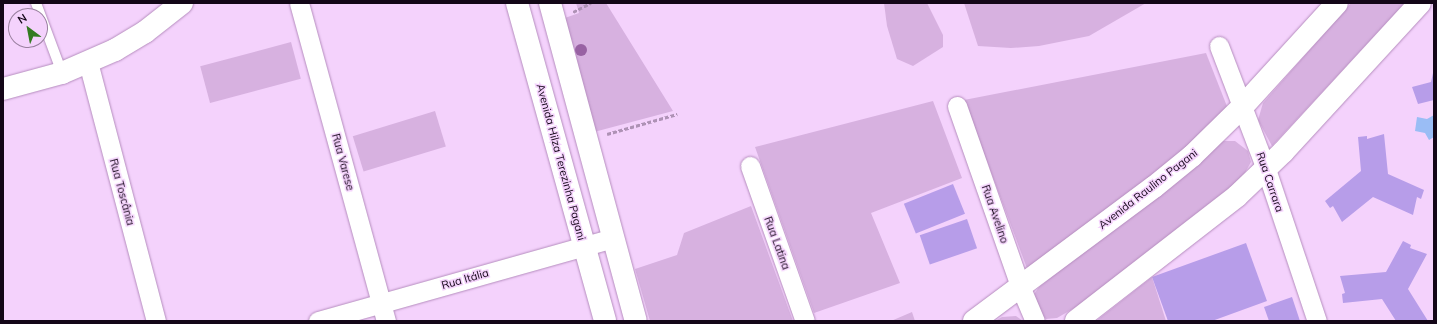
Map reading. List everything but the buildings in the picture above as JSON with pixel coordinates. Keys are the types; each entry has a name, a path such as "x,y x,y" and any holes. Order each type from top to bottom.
{"main road":[{"path":"3,89 62,73 88,62 145,32 182,3"},
{"name":"Avenida Hilza Terezinha Pagani","path":"517,3 605,321"},
{"path":"550,3 636,321"},
{"name":"Avenida Raulino Pagani","path":"974,321 1154,187 1192,156 1243,106 1337,3"},
{"path":"1076,321 1210,219 1266,169 1420,3"}],"street":[{"name":"Rua Varese","path":"299,3 386,321"},
{"name":"Rua Carrara","path":"1218,46 1243,106 1266,169 1317,321"},
{"name":"Rua Toscânia","path":"88,62 156,321"},
{"name":"Rua Avelino","path":"957,106 1020,286 1035,321"},
{"name":"Rua Latina","path":"750,166 805,321"},
{"name":"Rua Itália","path":"318,321 381,302 613,238"}],"lane":[{"path":"36,3 62,73"}],"path":[{"path":"586,140 678,114"}],"shaded area":[{"path":"576,3 606,3 673,111 594,132 562,19 579,13"},
{"path":"884,3 927,3 943,35 943,47 913,66 897,59 887,26"},
{"path":"964,3 1146,3 1089,36 1039,46 1011,48 978,46"},
{"path":"1351,3 1405,3 1272,146 1258,120 1263,103"},
{"path":"291,42 301,79 210,103 200,66"},
{"path":"1206,53 1230,114 1028,271 964,100"},
{"path":"933,101 962,178 871,213 900,283 814,313 755,147"},
{"path":"435,111 446,146 364,172 353,136"},
{"path":"1223,141 1235,141 1248,151 1251,162 1242,178 1076,307 1057,318 1046,319 1042,316 1034,294 1039,287"},
{"path":"751,206 793,321 650,321 635,269 677,255 684,233"},
{"path":"1152,277 1166,321 1096,321 1101,317"},
{"path":"912,312 915,321 891,321"},
{"path":"1016,316 1023,321 995,321 1002,317"}],"water":[{"path":"1434,115 1434,137 1429,140 1425,133 1415,131 1417,117 1427,119"}]}
